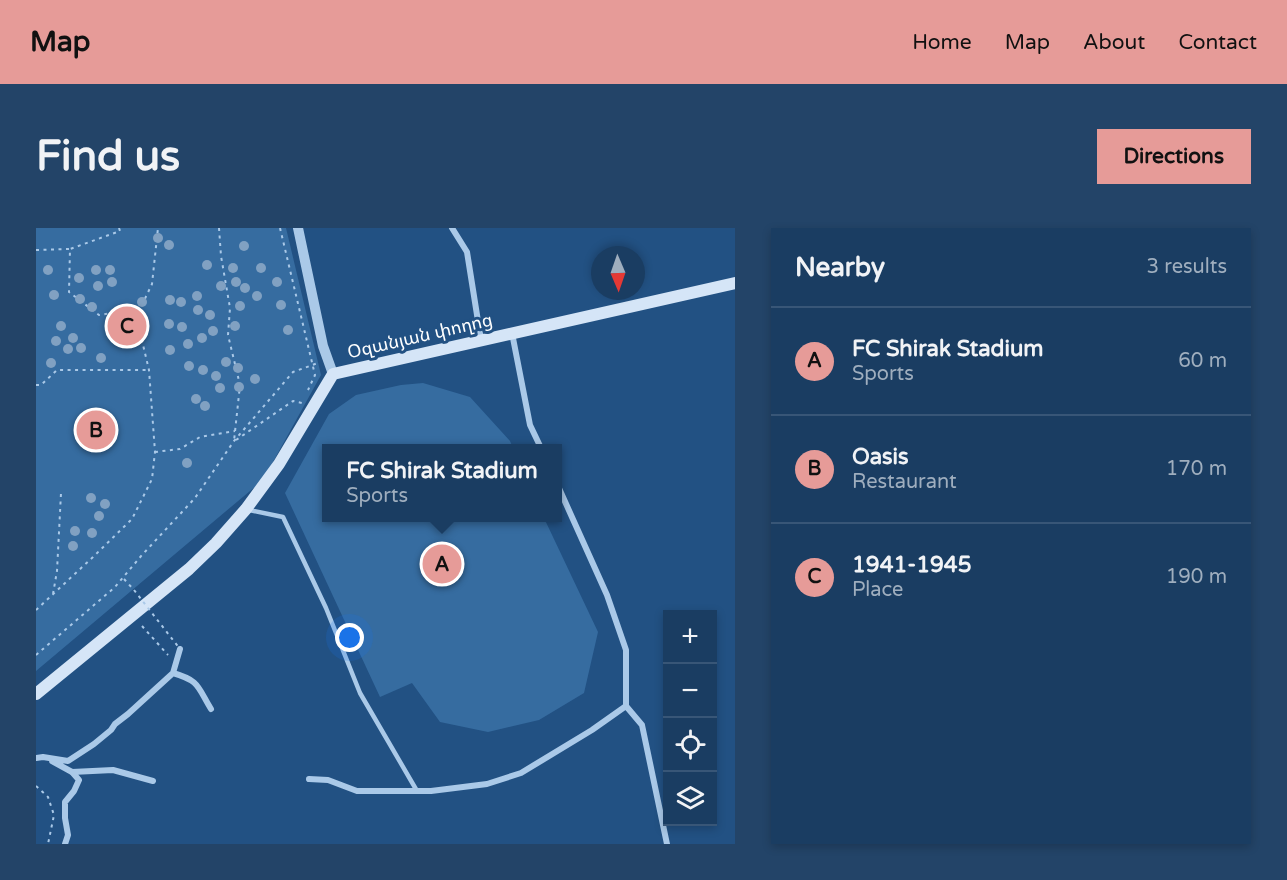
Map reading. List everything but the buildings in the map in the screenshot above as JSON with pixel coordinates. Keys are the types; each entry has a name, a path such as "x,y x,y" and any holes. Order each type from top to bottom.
{"main road":[{"name":"Օզանյան փողոց","path":"36,694 189,569 216,543 246,509 279,464 333,374 735,283"}],"street":[{"path":"298,228 323,346 333,374"},
{"path":"452,228 467,252 481,340"},
{"path":"512,333 530,425 539,444"},
{"path":"562,495 607,595 626,650 626,706 642,725 667,844"},
{"path":"40,758 68,761 94,744 173,673 180,649"},
{"path":"173,673 189,677 198,686 211,708"},
{"path":"309,779 328,780 357,791 431,791 487,784 521,772 592,730 626,706"},
{"path":"40,758 72,771 113,770 153,781"},
{"path":"65,844 68,835 65,802 80,780 72,771"}],"lane":[{"path":"246,509 283,517 326,608 360,693 417,791"}],"path":[{"path":"36,250 70,249 120,231 119,228"},
{"path":"36,610 132,519 152,479 155,452 149,370 139,328 140,309 152,284 158,228"},
{"path":"219,228 221,256 230,308 228,335 240,385 234,441"},
{"path":"280,228 315,375 306,394"},
{"path":"70,249 69,292 99,315 140,309"},
{"path":"36,656 115,587 195,498 234,441 293,372 327,359"},
{"path":"36,385 41,385 57,370 149,370"},
{"path":"234,441 292,401"},
{"path":"155,452 180,448 200,437 235,431"},
{"path":"53,594 57,571 61,494"},
{"path":"123,578 180,649"},
{"path":"142,626 176,664"},
{"path":"36,786 48,797 54,815 48,844"}],"shaded area":[{"path":"36,228 286,228 321,375 263,480 36,671"},
{"path":"423,383 470,397 511,444 322,444 322,522 546,522 598,632 584,693 539,720 488,732 440,722 412,683 380,697 285,493 329,414 356,395 401,385"}],"place":[{"name":"1941-1945","path":"127,326"},
{"name":"Oasis","path":"96,430"},
{"name":"FC Shirak Stadium","path":"442,564"}]}
